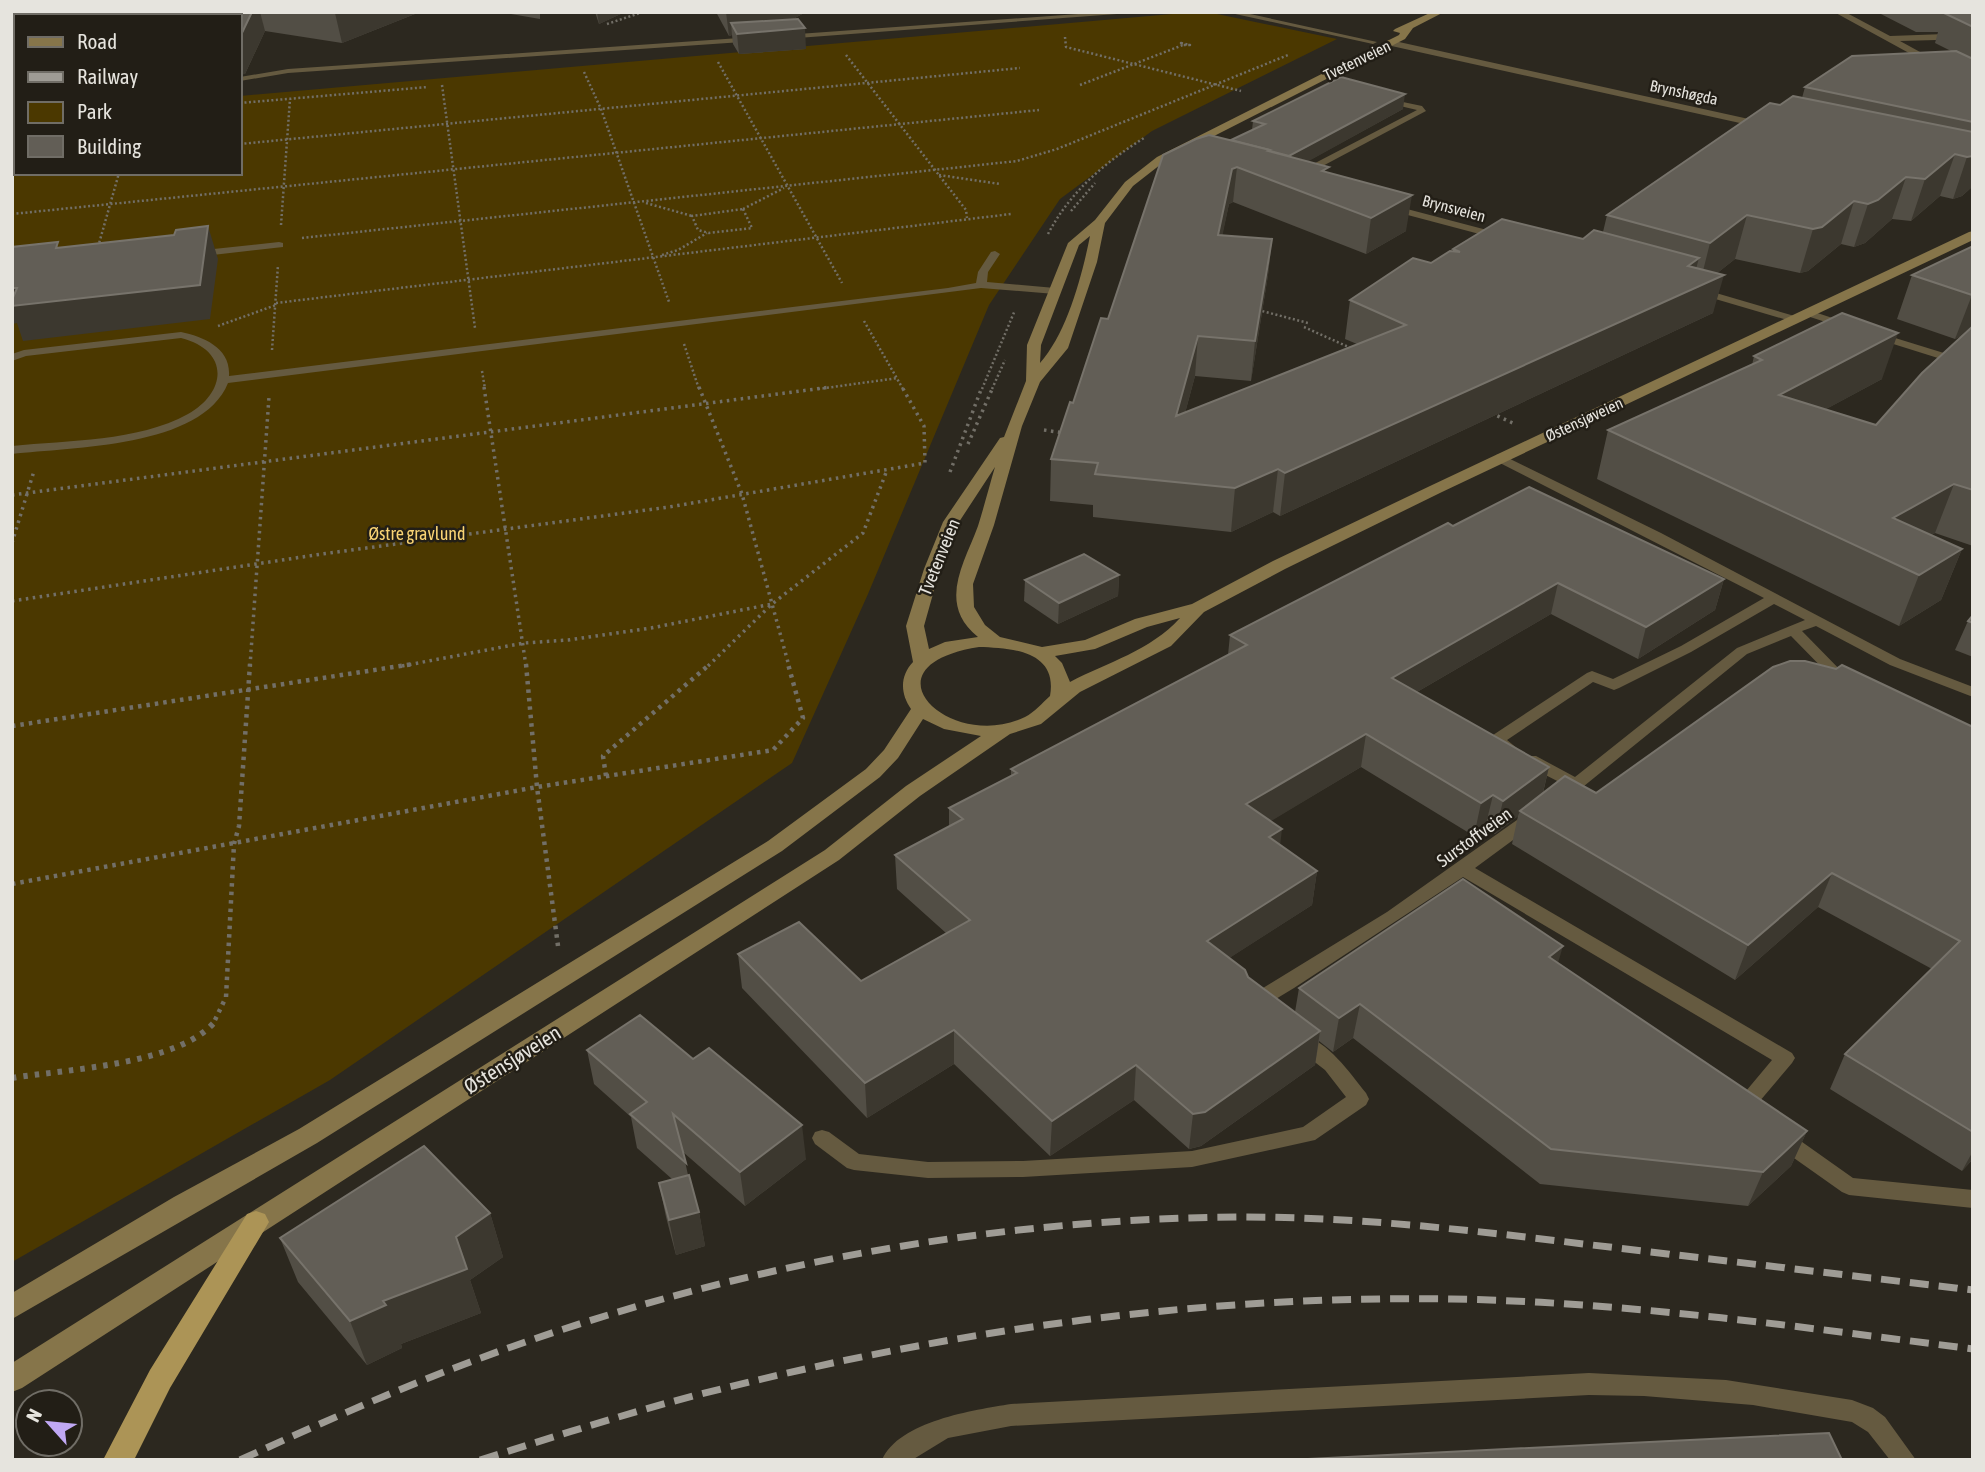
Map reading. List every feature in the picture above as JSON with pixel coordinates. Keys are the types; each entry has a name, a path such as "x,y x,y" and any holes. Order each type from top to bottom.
{"highway":[{"path":"118,1460 166,1369 256,1222"}],"main road":[{"name":"Tvetenveien","path":"1301,87 1344,55 1440,12"},
{"name":"Tvetenveien","path":"1033,381 1034,345 1074,243 1099,223 1129,184 1161,159 1402,37 1409,28"},
{"name":"Tvetenveien","path":"993,640 970,618 962,595 1015,426 1033,381 1060,348 1091,261 1099,223"},
{"name":"Østensjøveien","path":"922,661 953,645 993,640 1039,653 1090,645 1141,624 1198,608 1279,565 1500,458 1973,235"},
{"name":"Tvetenveien","path":"922,661 915,626 932,569 951,522 1015,426"},
{"name":"Østensjøveien","path":"921,708 940,721 965,729 1004,729 1030,722 1049,710 1059,697 1165,642 1198,608"},
{"path":"1039,653 1054,665 1061,680 1059,697"},
{"path":"12,1307 183,1205 309,1136 775,846 873,773 891,754 921,708 912,697 910,684 922,661"},
{"name":"Østensjøveien","path":"12,1379 832,855 913,791 1004,729"}],"street":[{"path":"1838,12 1970,83"},
{"path":"1891,39 1973,36"},
{"name":"Brynshøgda","path":"1390,43 1776,126"}],"lane":[{"path":"775,38 1141,12"},
{"path":"1229,12 1373,42"},
{"path":"839,23 896,23 941,27"},
{"path":"787,27 814,25"},
{"path":"584,50 588,43 599,40 760,29"},
{"path":"242,79 288,71 762,38"},
{"path":"1953,82 1970,83"},
{"path":"1305,186 1288,184 1302,173 1422,111 1369,96"},
{"name":"Brynsveien","path":"1377,204 1508,239"},
{"path":"187,257 279,243"},
{"path":"981,285 983,272 995,254"},
{"path":"224,380 981,285 1055,292"},
{"path":"1692,289 1801,316 1973,366"},
{"path":"12,450 169,428 209,404 224,380 224,366 214,348 191,337 171,336 16,355"},
{"path":"1500,458 1656,536 1895,662 1973,692"},
{"path":"1576,784 1496,740 1592,676 1614,685 1675,655 1773,599"},
{"name":"Surstoffveien","path":"822,1138 854,1162 867,1166 928,1170 1023,1169 1192,1159 1308,1134 1359,1099 1332,1065 1252,1004 1309,972 1464,870 1742,651 1815,621"},
{"path":"1793,630 1847,686 1858,693"},
{"path":"1464,870 1785,1058 1740,1109 1849,1186 1973,1199"},
{"path":"894,1460 931,1433 948,1425 1011,1415 1548,1386 1665,1384 1765,1395 1864,1416 1889,1439 1904,1460"}],"path":[{"path":"601,26 643,12"},
{"path":"1080,85 1182,46"},
{"path":"1066,47 1241,91"},
{"path":"841,49 966,209 967,218"},
{"path":"279,243 1017,161 1046,153 1288,55"},
{"path":"717,60 842,283"},
{"path":"242,144 1020,68"},
{"path":"584,72 601,109 614,153 670,305"},
{"path":"442,85 489,431 524,643 537,787 558,946"},
{"path":"12,1078 103,1066 192,1040 209,1028 221,1013 226,997 234,844 239,826 246,689 267,461 269,374 290,99"},
{"path":"12,214 1039,110"},
{"path":"939,174 1000,184"},
{"path":"96,254 118,175"},
{"path":"641,202 692,216 743,209 788,186"},
{"path":"692,216 698,230 708,232 752,228 743,209"},
{"path":"191,337 276,304 469,279 819,240 1011,214"},
{"path":"653,258 678,250 708,232"},
{"path":"1252,307 1308,323"},
{"path":"12,601 505,527 633,512 925,463 924,426 858,311"},
{"path":"1304,327 1354,349"},
{"path":"12,884 537,787 773,750 803,718 742,494 704,403 680,334"},
{"path":"12,495 898,378"},
{"path":"1486,411 1523,427"},
{"path":"1044,430 1065,434"},
{"path":"12,543 41,446"},
{"path":"606,776 603,756 717,658 772,604 863,533 887,469"},
{"path":"12,726 435,661 524,643 568,640 650,628 772,604"}],"green space":[{"name":"Østre gravlund","path":"1172,14 1217,14 1337,39 1152,131 1060,199 989,305 868,594 792,763 330,1080 12,1262 12,116 14,175 242,175 242,96"}],"building":[{"path":"12,12 252,12 242,33 242,14 14,14 12,80"},
{"path":"1973,12 1973,27 1944,13"},
{"path":"798,19 805,28 737,34 731,23"},
{"path":"1956,51 1973,59 1973,122 1805,87 1852,56"},
{"path":"1341,77 1405,94 1289,156 1231,140 1265,124 1253,121"},
{"path":"14,90 12,128 12,95"},
{"path":"1793,96 1973,132 1973,156 1955,154 1925,179 1906,177 1878,200 1868,204 1854,201 1822,227 1813,229 1747,215 1710,243 1607,215 1770,103 1780,105"},
{"path":"1209,135 1329,167 1322,171 1412,195 1371,218 1237,167 1232,169 1218,235 1272,239 1255,341 1198,336 1176,416 1406,325 1350,300 1413,258 1431,263 1450,251 1460,252 1453,249 1502,219 1583,239 1594,230 1699,258 1688,266 1724,275 1285,473 1278,469 1235,488 1095,474 1098,463 1051,459 1101,318 1108,319 1163,155"},
{"path":"208,226 200,285 12,306 17,288 12,288 12,247 58,242 56,248 174,235 176,230"},
{"path":"1973,246 1973,295 1912,275"},
{"path":"1842,313 1898,333 1779,395 1876,425 1922,373 1973,326 1973,490 1954,484 1893,518 1962,549 1919,575 1608,430 1762,360 1754,356"},
{"path":"1529,487 1724,579 1646,627 1558,583 1392,678 1549,767 1503,801 1493,795 1481,803 1366,734 1246,804 1282,829 1269,837 1317,871 1207,941 1245,970 1248,977 1320,1031 1205,1112 1193,1114 1136,1065 1052,1121 954,1030 865,1083 738,954 799,922 861,981 970,920 895,855 963,819 949,808 1017,773 1011,769 1247,645 1230,635 1448,523 1453,526"},
{"path":"1084,554 1119,575 1059,603 1025,580"},
{"path":"1790,661 1805,661 1836,669 1842,665 1973,727 1973,1132 1845,1054 1960,941 1832,873 1748,945 1520,811 1565,776 1596,793 1773,667"},
{"path":"1463,879 1563,946 1549,957 1807,1131 1763,1172 1551,1149 1360,1004 1339,1018 1299,988"},
{"path":"640,1015 693,1059 709,1048 802,1125 740,1172 673,1114 686,1163 630,1114 647,1102 587,1050"},
{"path":"424,1146 490,1213 456,1237 467,1269 383,1301 386,1305 350,1321 280,1238"},
{"path":"689,1175 699,1212 669,1220 659,1183"},
{"path":"1829,1433 1842,1460 1288,1460"}],"railway":[{"path":"240,1460 448,1370 571,1327 665,1299 760,1274 856,1254 952,1238 1050,1227 1246,1217 1376,1222 1973,1290"},
{"path":"480,1460 690,1397 901,1349 1083,1320 1266,1303 1451,1299 1582,1305 1713,1317 1973,1349"}]}
